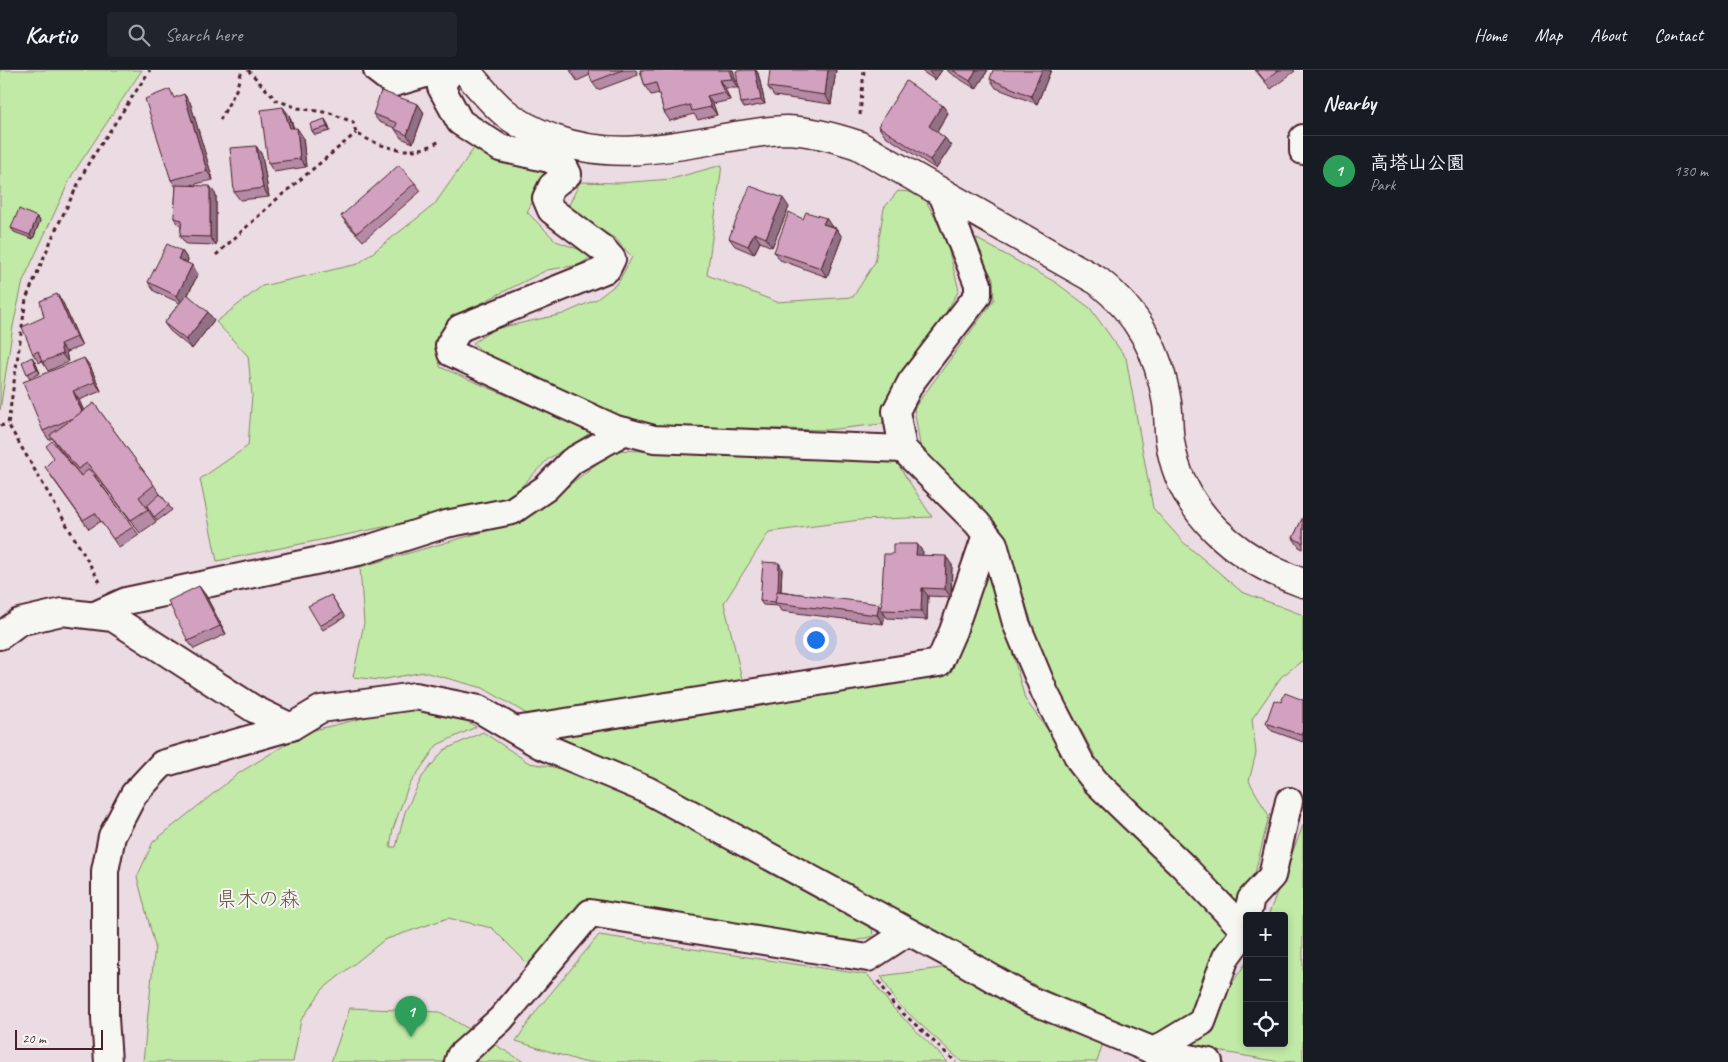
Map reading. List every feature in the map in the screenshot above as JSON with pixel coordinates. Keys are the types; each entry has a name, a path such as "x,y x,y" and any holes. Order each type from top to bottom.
{"street":[{"path":"377,70 394,83 437,70 441,87 460,122 500,148 550,159 565,168 568,174 552,186 546,198 551,210 604,250 612,259 607,269 460,328 449,345 452,353 608,425 654,439 903,449"},
{"path":"465,70 505,113 536,133 573,146 616,152 667,147 767,131 786,130 813,132 835,137 858,145 1033,245 1069,263 1116,295 1135,318 1148,340 1159,366 1167,405 1170,442 1177,471 1199,512 1220,537 1247,557 1282,576 1303,583"},
{"path":"1303,138 1303,151"},
{"path":"942,194 978,284 978,295 911,382 896,411 903,449 977,523 994,544 1016,623 1045,693 1081,763 1095,780 1184,866 1243,929 1242,935 1226,957 1202,1022 1162,1057"},
{"path":"0,636 19,622 62,612 105,611 126,601 358,552 446,524 512,511 546,488 572,461 625,431"},
{"path":"515,730 939,663 953,632 986,535"},
{"path":"105,611 254,709 291,727"},
{"path":"108,1062 105,1018 105,871 112,836 134,794 162,764 291,727 321,709 415,696 479,709 540,745 647,790 1030,1000 1162,1057 1210,1062"},
{"path":"1248,912 1251,900 1272,876 1288,800"},
{"path":"458,1062 460,1056 501,1019 590,913 868,958 908,932"}],"path":[{"path":"105,611 8,424 26,300 56,229 88,164 150,70"},
{"path":"220,120 236,90 242,70"},
{"path":"248,70 276,100 298,108 330,113 353,122 356,133 384,147 408,150 430,148 464,124"},
{"path":"858,145 864,70"},
{"path":"216,255 277,199 356,133"},
{"path":"0,426 8,424"},
{"path":"878,979 893,1004 956,1062"}],"green space":[{"path":"0,70 142,70 72,175 23,281 13,326 0,410"},
{"path":"477,144 549,169 527,212 556,241 594,255 579,265 547,270 467,310 438,337 440,367 592,432 548,459 518,490 492,505 217,561 200,479 248,446 252,395 248,356 216,322 262,286 358,264 434,205"},
{"path":"722,165 707,275 777,302 853,297 875,262 884,208 898,191 922,193 945,237 959,290 942,319 898,380 882,424 826,430 651,426 600,408 487,356 473,343 494,329 563,314 597,299 618,283 632,257 616,239 581,218 568,207 580,182 619,183 671,179"},
{"path":"970,235 1055,282 1090,308 1126,358 1153,508 1183,542 1242,592 1303,615 1303,660 1281,677 1252,719 1256,753 1249,781 1269,816 1254,877 1239,909 1101,767 1045,664 1005,539 920,445 914,408 994,300 993,279"},
{"path":"614,450 895,460 932,517 860,520 769,532 724,603 743,683 554,714 527,714 483,688 424,672 380,680 353,677 364,623 360,567 525,520"},
{"path":"988,562 1025,699 1092,790 1236,932 1195,1018 1168,1040 1103,1017 994,966 719,813 644,775 546,731 944,673"},
{"name":"県木の森","path":"409,709 454,713 476,727 437,745 408,787 393,829 390,847 396,847 405,812 422,777 444,750 483,732 529,763 577,771 661,807 871,920 873,936 847,943 585,901 573,911 529,965 492,928 448,918 384,940 323,989 301,1020 293,1062 143,1062 155,946 137,877 153,842 239,773 306,732"},
{"path":"1303,825 1303,1062 1274,1061 1184,1045 1204,1026 1243,967 1243,1047 1288,1047 1288,912 1270,912"},
{"path":"599,935 868,975 893,1008 948,1062 583,1062 516,1041 537,1010"},
{"path":"949,967 967,979 1043,1018 1103,1043 1097,1062 962,1062 897,1003 881,976"},
{"path":"350,1008 440,1012 524,1062 331,1062"}],"building":[{"path":"588,70 623,70 592,82"},
{"path":"640,70 729,70 732,79 719,80 724,92 707,96 711,107 692,111 690,105 664,112 656,83 645,86"},
{"path":"755,70 761,100 741,103 736,71"},
{"path":"770,70 828,70 825,95 768,87"},
{"path":"952,70 976,70 970,81"},
{"path":"993,70 1042,70 1031,96 990,79"},
{"path":"1256,70 1279,70 1265,81"},
{"path":"906,81 942,105 929,126 945,138 930,160 878,126"},
{"path":"170,89 174,98 184,94 207,171 171,180 145,99"},
{"path":"381,91 418,104 407,135 395,129 397,123 373,114"},
{"path":"283,107 290,128 297,128 300,159 268,163 261,110"},
{"path":"325,119 327,127 312,131 310,124"},
{"path":"256,146 263,188 234,192 230,148"},
{"path":"399,165 415,183 357,233 341,216"},
{"path":"176,185 210,186 210,237 180,236 182,220 174,218"},
{"path":"750,186 783,198 766,238 754,233 748,246 729,238"},
{"path":"19,209 37,217 30,235 11,228"},
{"path":"789,212 803,219 806,212 826,218 823,224 836,228 821,268 774,252"},
{"path":"167,244 182,251 178,259 192,265 177,296 148,282"},
{"path":"57,294 76,337 60,344 62,354 42,362 38,351 33,354 22,327 44,317 40,301"},
{"path":"187,294 208,312 186,340 164,323"},
{"path":"32,357 37,369 27,374 22,362"},
{"path":"84,358 95,382 73,391 82,412 43,431 23,382"},
{"path":"94,403 154,485 139,497 148,509 131,520 87,463 78,469 50,435"},
{"path":"52,441 81,476 89,469 133,527 113,539 95,513 83,520 45,467 54,458 46,446"},
{"path":"160,494 169,505 154,517 147,506"},
{"path":"1303,517 1303,543 1293,538"},
{"path":"893,544 917,544 916,555 946,556 945,589 922,588 921,611 881,610 884,554 893,554"},
{"path":"763,562 779,563 776,602 760,601"},
{"path":"199,586 220,626 188,641 168,601"},
{"path":"777,591 879,604 877,615 775,603"},
{"path":"331,595 342,613 320,626 308,606"},
{"path":"1285,693 1303,700 1303,729 1301,735 1266,723 1274,700 1281,702"}],"place":[{"name":"高塔山公園","path":"411,1037"}]}
